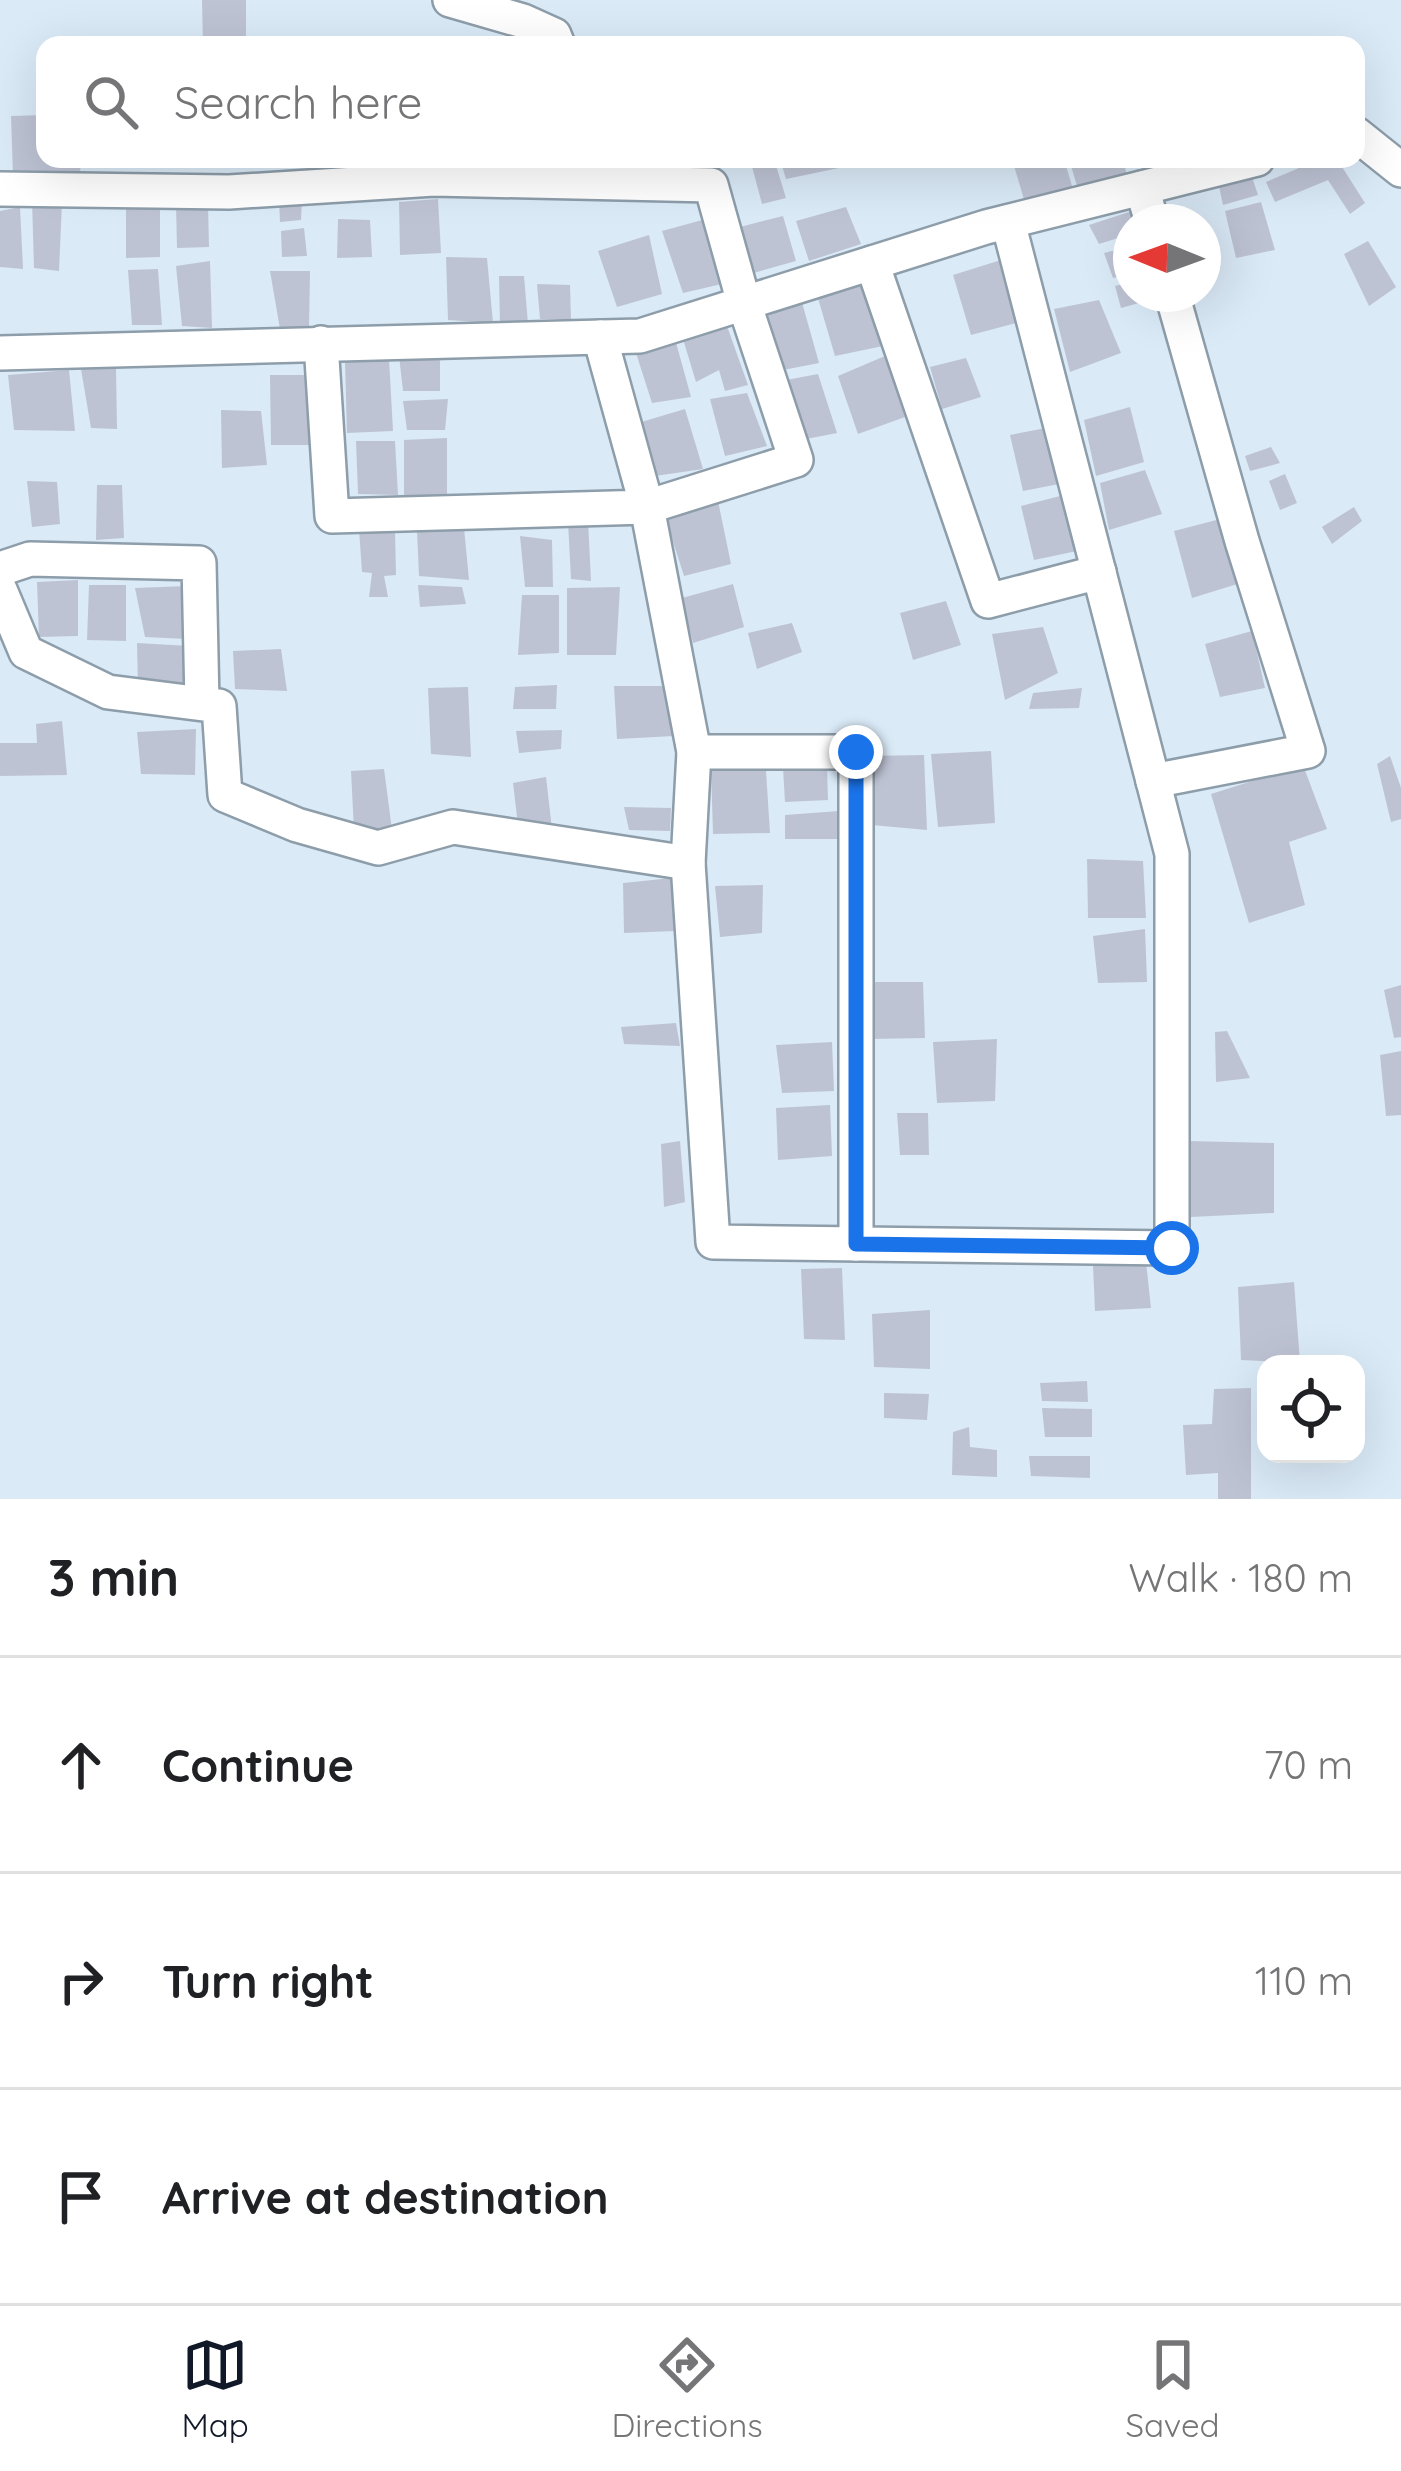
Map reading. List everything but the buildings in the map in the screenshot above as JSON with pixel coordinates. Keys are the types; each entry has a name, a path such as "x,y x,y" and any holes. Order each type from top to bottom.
{"street":[{"path":"450,0 523,21 554,36"},
{"path":"1365,141 1401,170"},
{"path":"0,353 640,336 1008,222 1221,168"},
{"path":"0,189 229,192 582,171 711,185 796,460 646,507 332,516 321,344"},
{"path":"1142,188 1147,204"},
{"path":"601,337 646,507 694,752 688,863 713,1242 1172,1248 1172,854 1008,222"},
{"path":"872,263 988,601 1099,572"},
{"path":"1153,781 1308,751 1177,312"},
{"path":"0,569 30,559 200,563 202,703"},
{"path":"0,590 26,652 108,692 219,706 225,795 297,825 378,848 453,826 688,863"},
{"path":"694,752 856,752 856,1244"}],"route":[{"path":"856,752 856,1244 1172,1248"}]}
